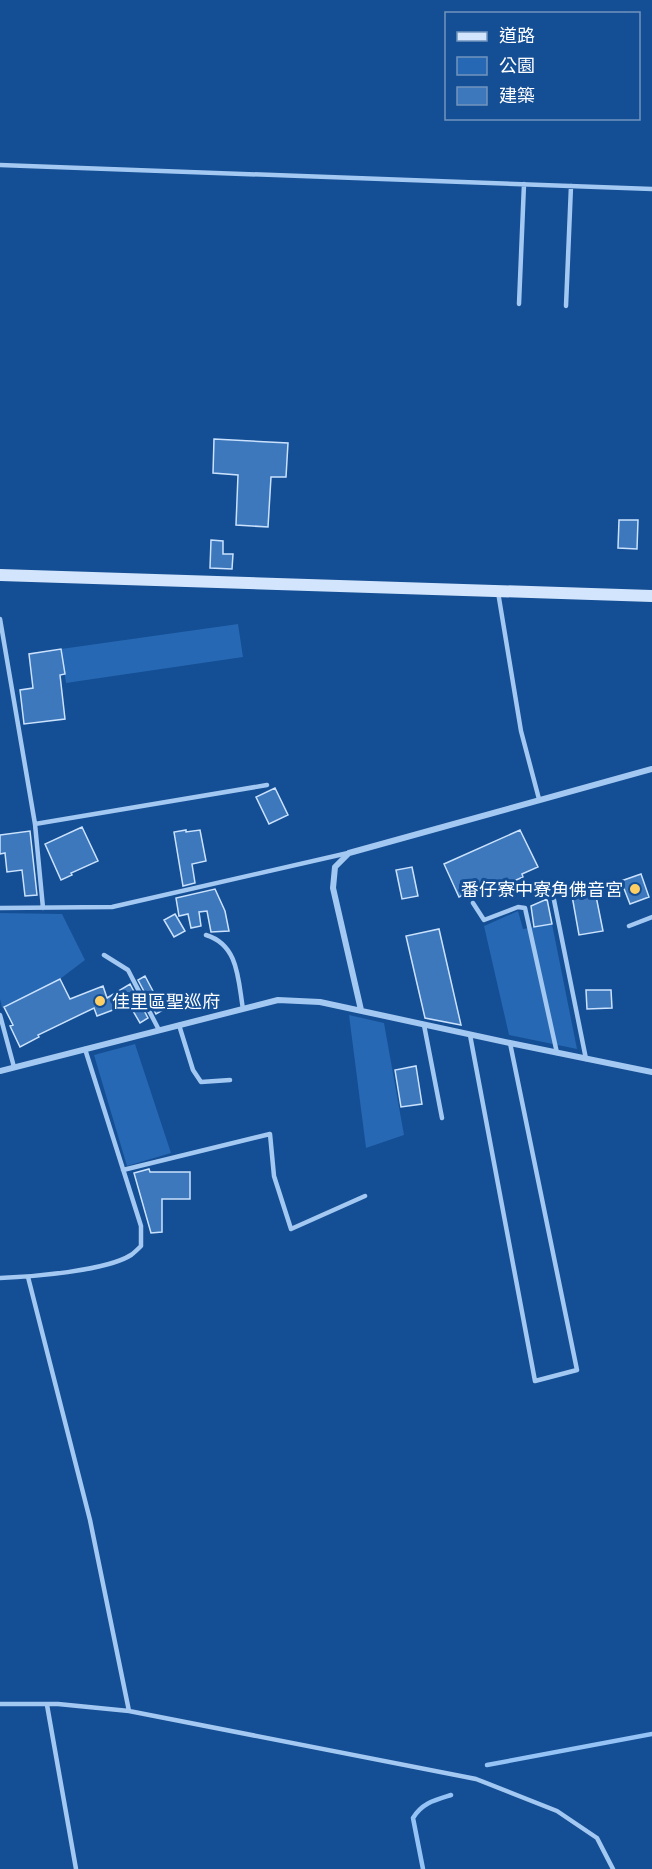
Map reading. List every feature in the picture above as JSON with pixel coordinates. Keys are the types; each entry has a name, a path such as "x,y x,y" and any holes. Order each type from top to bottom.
{"street":[{"path":"0,575 497,589 652,596"},
{"path":"361,1010 333,888 335,867 349,853 652,769"},
{"path":"0,1071 278,1000 320,1002 652,1072"}],"lane":[{"path":"0,165 652,189"},
{"path":"519,304 524,184"},
{"path":"566,306 571,186"},
{"path":"497,589 520,731 539,799"},
{"path":"0,619 35,824 43,908"},
{"path":"35,824 267,785"},
{"path":"0,908 112,908 349,853"},
{"path":"554,900 586,1059"},
{"path":"473,903 484,920 518,906 525,908 556,1053"},
{"path":"630,926 652,917"},
{"path":"206,935 216,938 228,948 234,958 243,1009"},
{"path":"104,955 128,970 159,1030"},
{"path":"0,1015 14,1067"},
{"path":"179,1025 193,1070 201,1082 230,1080"},
{"path":"424,1025 442,1118"},
{"path":"470,1035 535,1381 577,1370 510,1043"},
{"path":"0,1278 28,1277 100,1266 130,1256 141,1246 141,1226 85,1049"},
{"path":"123,1170 270,1134 274,1176 291,1229 365,1196"},
{"path":"28,1277 90,1520 129,1711"},
{"path":"0,1704 129,1711 476,1779 557,1811 597,1838 613,1869"},
{"path":"47,1705 76,1869"}],"green space":[{"path":"238,624 243,657 66,683 61,649"},
{"path":"518,911 523,929 552,924 577,1049 509,1035 484,926"},
{"path":"0,913 62,914 85,960 60,979 2,1008 0,999"},
{"path":"349,1015 384,1023 404,1135 366,1148"},
{"path":"135,1044 171,1153 127,1166 94,1055"}],"building":[{"path":"214,439 288,443 286,477 271,477 268,527 236,525 238,475 213,473"},
{"path":"619,520 638,520 637,549 618,548"},
{"path":"211,540 223,541 223,554 233,554 232,569 210,568"},
{"path":"61,649 65,674 60,675 65,719 24,724 20,690 33,688 29,654"},
{"path":"275,788 288,815 269,824 256,797"},
{"path":"82,827 98,861 61,880 45,844"},
{"path":"186,830 186,832 200,830 206,861 192,864 195,883 183,886 174,832"},
{"path":"520,830 538,867 522,874 523,877 484,894 480,887 459,897 444,864"},
{"path":"30,831 37,895 25,896 22,870 7,872 5,853 0,854 0,835"},
{"path":"412,867 418,896 402,899 396,870"},
{"name":"番仔寮中寮角佛音宮","path":"641,874 649,897 630,904 621,881"},
{"path":"594,886 603,931 579,935 571,890"},
{"path":"215,889 225,911 229,931 211,932 207,911 199,912 201,926 191,928 188,914 179,916 176,898"},
{"path":"547,899 552,924 534,927 531,906"},
{"path":"175,914 185,931 174,937 164,920"},
{"path":"439,929 461,1025 425,1018 406,936"},
{"path":"145,976 163,1010 156,1014 138,980"},
{"path":"60,979 70,999 103,986 107,998 130,984 148,1018 140,1023 129,1004 97,1016 94,1008 38,1035 39,1037 20,1047 4,1007"},
{"path":"586,990 611,990 612,1008 587,1009"},
{"path":"416,1066 422,1104 401,1107 395,1070"},
{"path":"149,1169 150,1172 190,1172 190,1199 162,1199 162,1232 151,1233 134,1173"}],"waterway":[{"path":"487,1765 652,1734"},
{"path":"423,1869 413,1818 425,1805 451,1795"}],"place":[{"name":"番仔寮中寮角佛音宮","path":"635,889"},
{"name":"佳里區聖巡府","path":"100,1001"}]}
